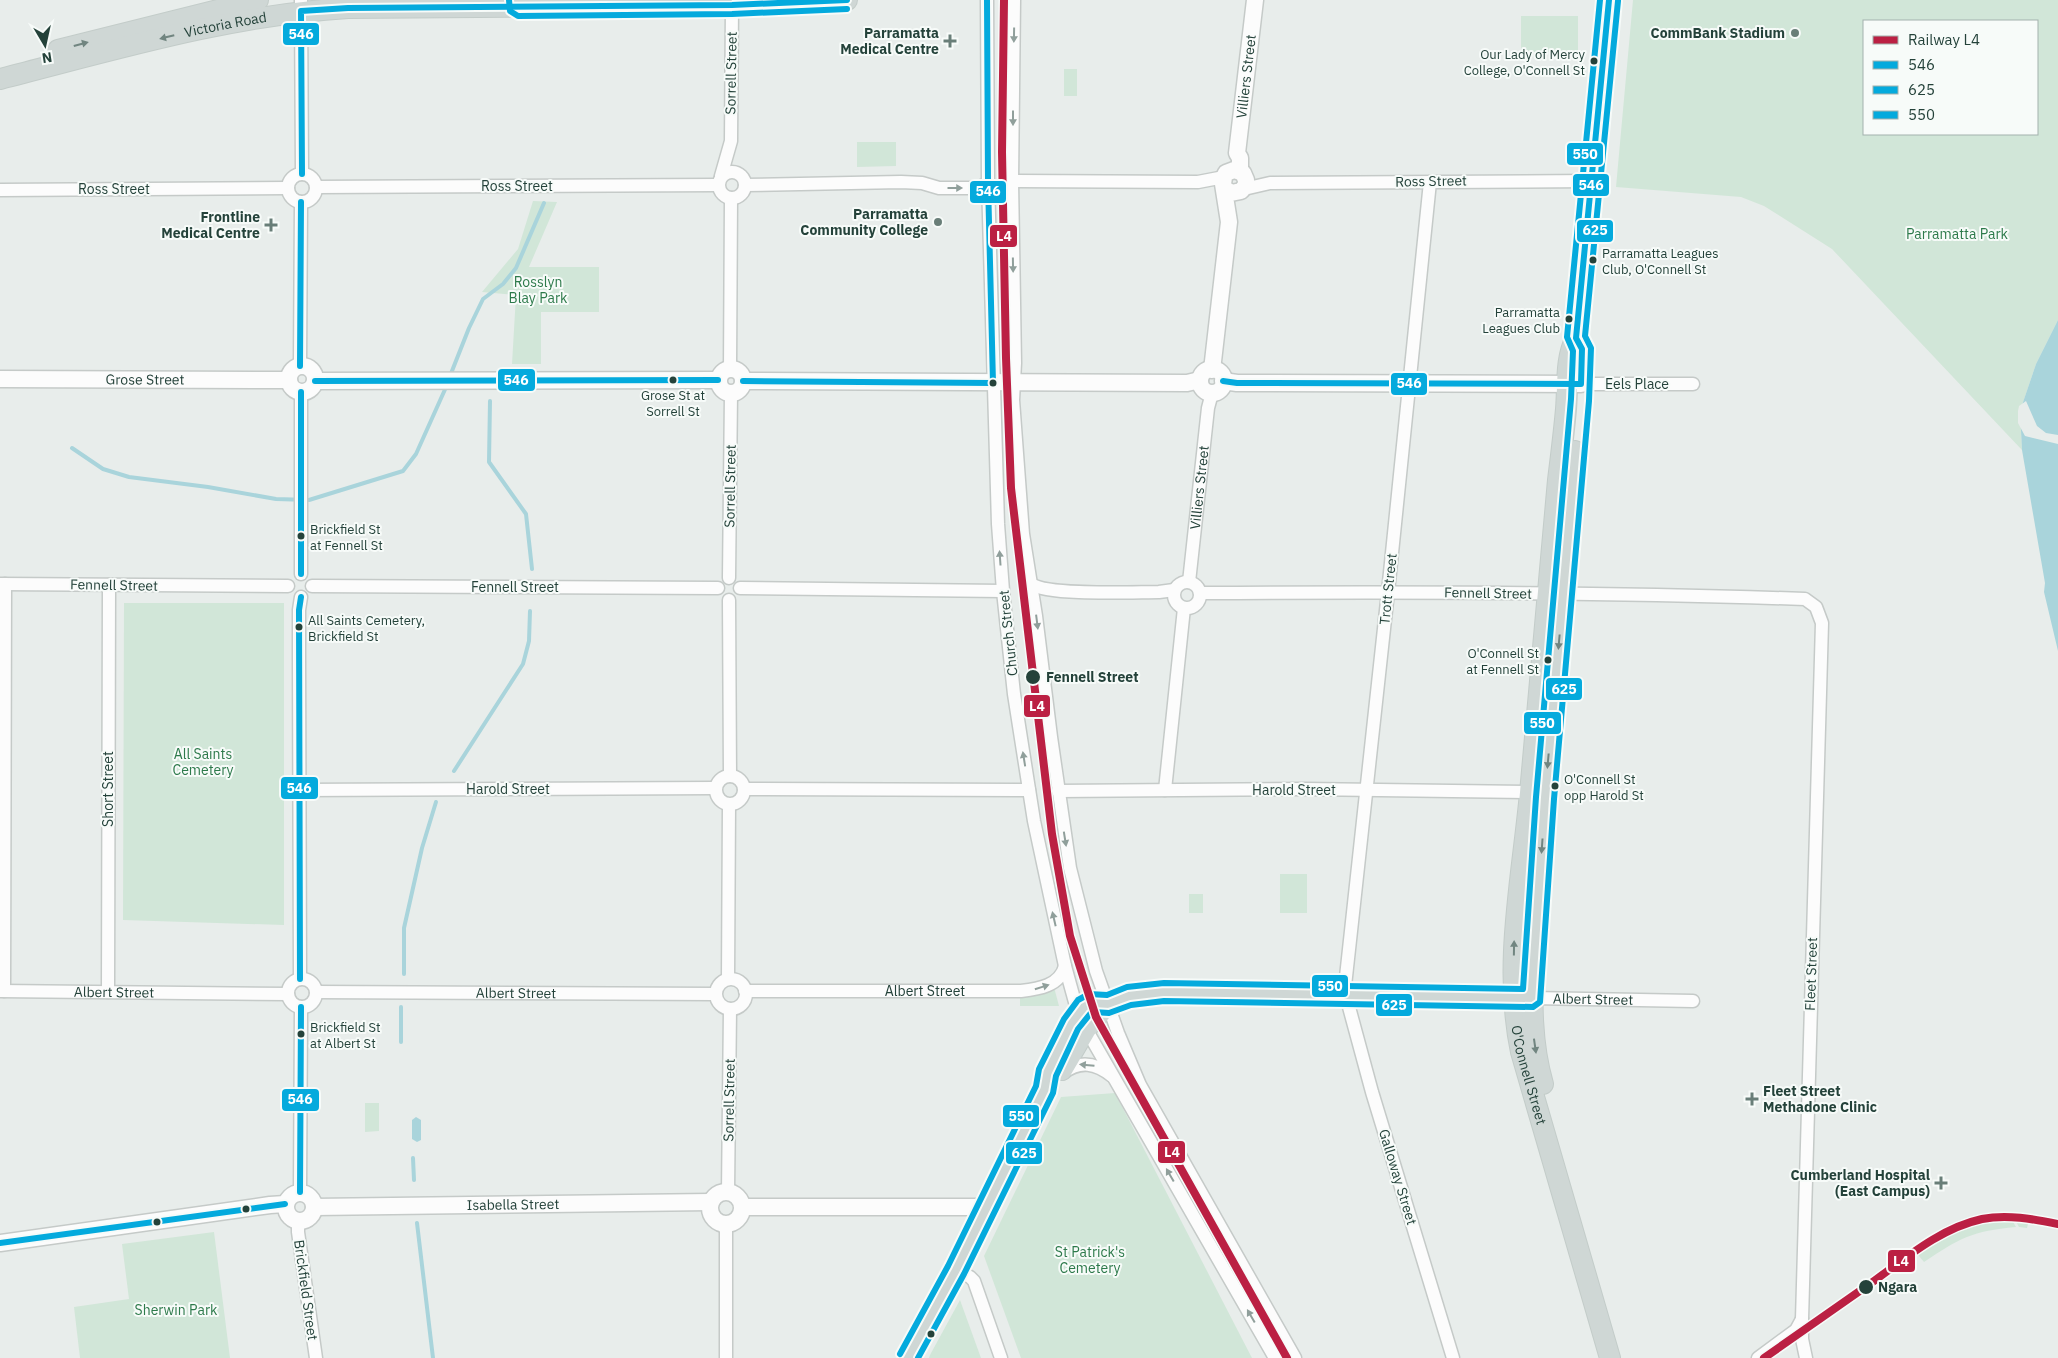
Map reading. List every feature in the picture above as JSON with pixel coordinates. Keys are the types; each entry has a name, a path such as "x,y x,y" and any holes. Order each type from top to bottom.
{"main road":[{"name":"Victoria Road","path":"0,65 258,0"},
{"name":"Victoria Road","path":"0,79 301,5 348,8 518,3 732,5 847,0"},
{"name":"O'Connell Street","path":"1609,0 1576,338 1570,348 1574,384 1555,593 1534,949 1523,997 1514,1016 1521,1052 1610,1358"},
{"name":"O'Connell Street","path":"1555,593 1514,940 1523,997 1540,1075 1622,1358"},
{"name":"Albert Street","path":"1108,1004 1129,996 1164,992 1523,997"},
{"path":"908,1358 956,1270 1052,1083 1047,1073 1082,1021 1108,1004"}],"street":[{"name":"Church Street","path":"987,0 988,182 998,524 1014,694 1046,887 1065,966 1082,1021 1275,1358"},
{"name":"Church Street","path":"1014,0 1012,181 1015,357 1012,382 1020,509 1032,584 1058,791 1070,868 1096,971 1118,1034 1140,1085 1295,1358"},
{"name":"Villiers Street","path":"1234,182 1240,158 1237,153 1254,0"},
{"path":"301,5 302,174"},
{"name":"Sorrell Street","path":"732,5 731,142 738,173"},
{"name":"Sorrell Street","path":"720,180 731,142"},
{"path":"729,172 738,173 742,176 745,185 741,194 731,198 720,192 720,180 729,172"},
{"path":"302,174 312,178 316,187 314,196 302,202 291,196 288,188 292,178 302,174"},
{"name":"Ross Street","path":"1012,181 1198,182 1210,187 1255,176 1270,183 1592,180"},
{"name":"Ross Street","path":"316,187 720,180"},
{"path":"745,185 922,183 938,188 976,188 984,186 988,182"},
{"path":"1212,393 1202,388 1212,377 1234,182"},
{"name":"Trott Street","path":"1346,996 1346,980 1430,182"},
{"name":"Ross Street","path":"0,190 288,188"},
{"path":"315,381 448,381 724,375 740,373 743,382 739,390 730,393 722,390 724,375 731,198"},
{"path":"300,366 302,202"},
{"path":"300,366 313,372 315,381 310,390 301,392 294,389 289,380 294,370 300,366"},
{"path":"743,382 1187,383 1212,377 1237,383 1574,384"},
{"name":"Grose Street","path":"0,379 289,380"},
{"name":"Eels Place","path":"1574,384 1693,384"},
{"path":"301,392 302,574"},
{"name":"Sorrell Street","path":"728,578 730,393"},
{"name":"Villiers Street","path":"1189,582 1208,408 1212,393"},
{"path":"302,574 309,578 312,586 307,595 301,597 292,594 288,586 291,578 302,574"},
{"path":"728,578 738,582 740,588 736,598 729,600 720,595 718,588 722,581 728,578"},
{"path":"1032,584 1047,590 1159,592 1174,590 1182,583 1189,582 1200,593 1196,605 1184,608 1176,603 1174,590"},
{"path":"2,991 3,584"},
{"name":"Fennell Street","path":"3,584 288,586"},
{"name":"Short Street","path":"108,992 109,585"},
{"name":"Fennell Street","path":"312,586 718,588"},
{"path":"740,588 1003,591"},
{"name":"Fennell Street","path":"1200,593 1555,593 1805,599"},
{"path":"300,979 299,612 301,597"},
{"name":"Fleet Street","path":"1802,1357 1822,622 1816,607 1805,599"},
{"path":"729,600 730,776"},
{"path":"1165,790 1184,608"},
{"path":"730,776 740,780 744,789 741,800 729,805 718,800 716,788 720,780 730,776"},
{"name":"Harold Street","path":"300,790 716,788"},
{"path":"744,789 1029,790"},
{"name":"Harold Street","path":"1058,791 1366,790 1530,792"},
{"path":"728,978 729,805"},
{"name":"Albert Street","path":"746,991 1010,992 1032,990 1051,984 1062,974 1065,966"},
{"path":"728,978 740,981 746,991 746,996 741,1005 730,1009 719,1004 715,994 718,985 728,978"},
{"path":"300,979 309,981 316,992 310,1004 301,1007 293,1004 288,994 292,982 300,979"},
{"name":"Albert Street","path":"2,991 288,994"},
{"name":"Albert Street","path":"316,992 715,994"},
{"name":"Galloway Street","path":"1346,996 1372,1092 1453,1358"},
{"name":"Albert Street","path":"1523,997 1693,1000"},
{"path":"300,1192 301,1007"},
{"name":"Sorrell Street","path":"728,1192 730,1009"},
{"path":"1052,1083 1067,1069 1084,1063 1097,1066 1116,1079"},
{"path":"300,1192 309,1195 314,1203 314,1207 311,1216 303,1221 298,1221 290,1217 285,1209 285,1204 290,1196 300,1192"},
{"path":"728,1192 740,1199 743,1207 740,1218 735,1222 723,1224 717,1222 709,1210 711,1202 717,1194 728,1192"},
{"name":"Isabella Street","path":"314,1207 711,1202"},
{"path":"0,1243 285,1204"},
{"path":"743,1207 987,1207"},
{"name":"Brickfield Street","path":"298,1221 316,1358"},
{"path":"723,1224 726,1231 726,1358"},
{"path":"956,1270 974,1281 1001,1358"},
{"path":"1758,1358 1796,1330 1802,1318"}],"green space":[{"name":"Parramatta Park","path":"1633,0 2058,0 2058,320 2036,364 2020,411 2022,450 1832,249 1764,206 1741,197 1616,187"},
{"path":"1521,16 1578,16 1578,52 1521,52"},
{"path":"1064,69 1077,69 1077,96 1064,96"},
{"path":"857,142 896,142 896,166 857,167"},
{"name":"Rosslyn Blay Park","path":"533,201 557,202 529,267 599,267 599,312 541,312 541,364 512,364 516,295 482,292 518,249"},
{"name":"All Saints Cemetery","path":"124,603 284,603 284,925 123,920"},
{"path":"1043,741 1049,741 1055,796 1056,836"},
{"path":"1280,874 1307,874 1307,913 1280,913"},
{"path":"1189,894 1203,894 1203,913 1189,913"},
{"path":"1054,987 1059,1006 1020,1006 1020,997"},
{"name":"St Patrick's Cemetery","path":"1115,1093 1252,1358 1021,1358 984,1256 1061,1097"},
{"path":"365,1103 379,1103 379,1131 365,1132"},
{"path":"2008,1213 2016,1227 1988,1231 1967,1237 1957,1241 1924,1262 1914,1250 1958,1224 1994,1214"},
{"path":"2011,1213 2030,1216 2027,1228 2019,1227"},
{"name":"Sherwin Park","path":"214,1232 230,1358 80,1358 74,1307 129,1299 122,1244"},
{"path":"960,1300 981,1358 929,1358 930,1355"}],"water":[{"path":"2058,320 2058,651 2044,592 2045,583 2022,450 2020,411 2036,364"},
{"path":"416,1117 421,1120 421,1140 417,1142 412,1139 412,1120"}],"pier":[{"path":"2026,401 2037,426 2046,433 2058,435 2058,444 2025,436 2018,423 2018,411 2019,406"}],"waterway":[{"path":"450,376 483,299 503,284 516,268 544,203"},
{"path":"72,448 103,469 129,477 208,487 276,499 309,500 403,471 416,454 447,385"},
{"path":"490,401 489,462 526,514 532,569"},
{"path":"454,771 523,664 529,641 530,611"},
{"path":"404,974 404,928 422,848 436,802"},
{"path":"401,1007 401,1042"},
{"path":"413,1158 414,1180"},
{"path":"417,1223 433,1358"}],"tram line":[{"path":"1768,1358 1778,1348"}],"rail line":[{"name":"L4","path":"1004,0 1002,152 1006,358 1011,488 1052,834 1070,936 1096,1017 1287,1358"},
{"name":"L4","path":"1764,1358 1925,1244 1952,1229 1982,1219 2001,1217 2030,1219 2058,1224"}],"transit line":[{"name":"625","path":"509,0 510,11 518,16 732,14 847,9"},
{"name":"546","path":"302,174 301,11 348,8 732,5 847,0"},
{"name":"546","path":"987,0 988,182 993,383"},
{"name":"550","path":"900,1354 948,1266 1036,1086 1039,1069 1064,1019 1078,1000 1089,994 1107,995 1127,987 1164,983 1523,989 1536,797 1571,399 1573,351 1567,337 1600,0"},
{"name":"546","path":"1223,381 1237,383 1581,384 1582,349 1576,338 1609,0"},
{"name":"625","path":"918,1358 964,1274 1053,1093 1056,1076 1078,1029 1093,1012 1109,1013 1131,1005 1164,1001 1533,1007 1540,1002 1554,799 1589,401 1591,348 1585,336 1618,1"},
{"name":"546","path":"300,366 301,202"},
{"name":"546","path":"315,381 718,380"},
{"name":"546","path":"743,381 993,383"},
{"name":"546","path":"301,392 301,574"},
{"name":"546","path":"300,979 299,610 301,597"},
{"name":"546","path":"300,1192 301,1007"},
{"name":"546","path":"0,1243 285,1204"}],"place":[{"name":"CommBank Stadium","path":"1795,33"},
{"name":"Parramatta Medical Centre","path":"950,41"},
{"name":"Our Lady of Mercy College, O'Connell St","path":"1594,61"},
{"name":"Parramatta Community College","path":"938,222"},
{"name":"Frontline Medical Centre","path":"271,225"},
{"name":"Parramatta Leagues Club, O'Connell St","path":"1593,260"},
{"name":"Parramatta Leagues Club","path":"1569,319"},
{"name":"Grose St at Sorrell St","path":"673,380"},
{"name":"Brickfield St at Fennell St","path":"301,536"},
{"name":"All Saints Cemetery, Brickfield St","path":"299,627"},
{"name":"O'Connell St at Fennell St","path":"1548,660"},
{"name":"Fennell Street","path":"1033,677"},
{"name":"O'Connell St opp Harold St","path":"1555,786"},
{"name":"Brickfield St at Albert St","path":"301,1034"},
{"name":"Fleet Street Methadone Clinic","path":"1752,1099"},
{"name":"Cumberland Hospital (East Campus)","path":"1941,1183"},
{"name":"Ngara","path":"1866,1287"}]}
